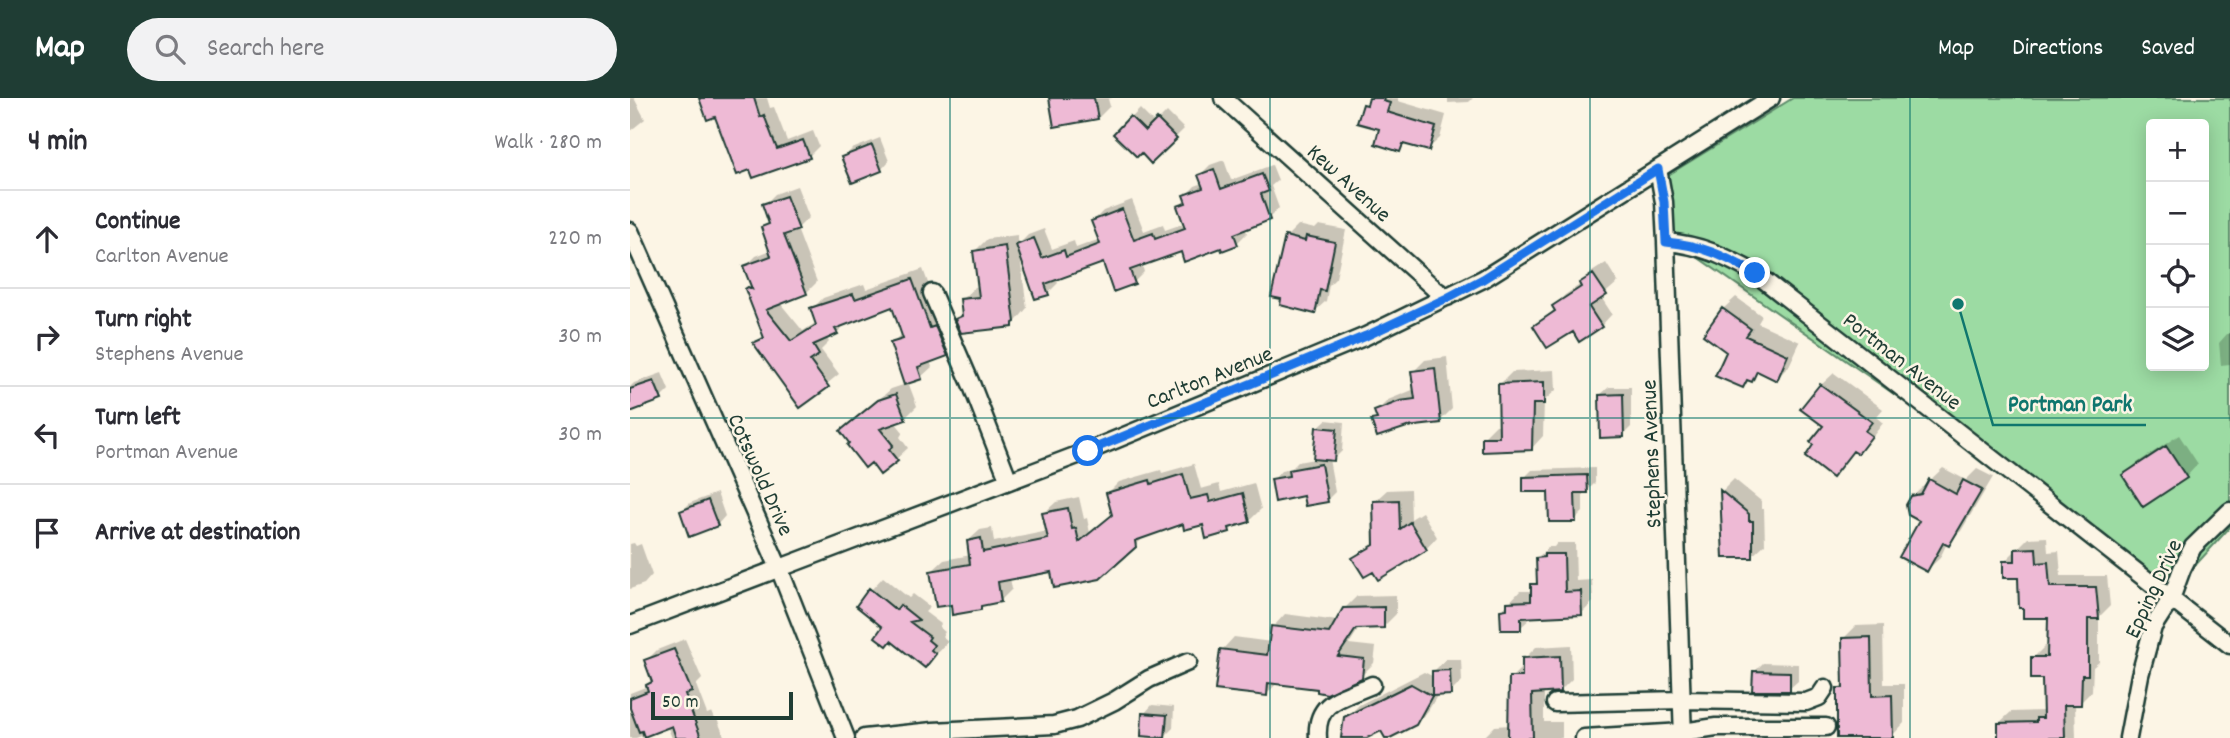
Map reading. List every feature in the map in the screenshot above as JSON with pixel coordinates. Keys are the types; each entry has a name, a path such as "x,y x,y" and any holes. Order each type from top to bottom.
{"street":[{"name":"Kew Avenue","path":"1223,98 1447,298"},
{"name":"Carlton Avenue","path":"630,625 1088,451 1366,336 1483,279 1771,98"},
{"name":"Stephens Avenue","path":"1658,169 1664,202 1666,242 1683,735"},
{"name":"Cotswold Drive","path":"630,231 779,568 846,738"},
{"name":"Portman Avenue","path":"1666,242 1688,244 1717,252 1755,273 2230,645"},
{"path":"932,293 1009,481"},
{"name":"Epping Drive","path":"2128,738 2153,626 2171,599 2193,547 2230,511"},
{"path":"864,738 933,730 1054,725 1077,719 1114,701 1149,679 1188,662"},
{"path":"1318,738 1320,715 1327,705 1372,685"},
{"path":"1555,703 1682,700 1806,702 1819,697 1825,688"},
{"path":"1584,738 1683,735 1699,728 1729,726 1826,727"}],"green space":[{"path":"1793,98 2230,98 2230,527 2174,589 1677,243 1660,180"}],"building":[{"path":"699,98 754,98 760,117 764,115 777,149 803,140 810,158 753,178 750,170 737,175 715,117 707,120"},
{"path":"1049,98 1094,98 1098,119 1054,127"},
{"path":"1369,98 1384,98 1383,101 1390,103 1387,112 1436,127 1429,151 1403,144 1400,152 1375,144 1379,129 1357,123 1363,104 1367,105"},
{"path":"1130,116 1145,131 1157,119 1177,139 1151,164 1141,153 1137,157 1113,134"},
{"path":"872,145 882,171 852,183 841,157"},
{"path":"1214,169 1221,189 1262,174 1269,191 1261,194 1270,220 1234,234 1238,245 1222,251 1221,248 1184,262 1181,252 1130,270 1135,284 1113,292 1103,263 1045,284 1049,295 1035,299 1016,245 1034,238 1042,258 1064,250 1066,257 1100,244 1091,221 1122,209 1134,240 1153,233 1155,239 1185,228 1177,206 1186,203 1183,195 1203,188 1198,175"},
{"path":"786,196 799,230 784,235 807,294 766,310 791,341 816,325 810,308 853,294 855,299 912,279 930,328 935,326 948,356 918,367 922,379 904,385 890,343 903,339 892,307 835,329 838,334 813,345 819,355 810,361 829,387 800,408 753,343 764,338 745,289 752,289 743,266 771,256 761,227 769,224 762,204"},
{"path":"1285,236 1305,241 1306,236 1335,242 1325,291 1320,290 1315,314 1280,305 1281,299 1271,297"},
{"path":"1005,246 1015,322 1013,327 961,333 955,319 962,316 960,299 979,297 973,251"},
{"path":"1593,274 1607,295 1589,307 1602,327 1579,342 1573,332 1547,348 1533,326 1555,311 1552,306 1581,287 1579,283"},
{"path":"1722,308 1751,329 1746,336 1788,355 1777,381 1757,371 1752,382 1747,380 1743,388 1715,376 1726,352 1703,335"},
{"path":"1435,368 1441,423 1407,427 1377,437 1371,420 1377,419 1374,411 1400,401 1415,399 1411,371"},
{"path":"654,381 662,400 630,412 630,389"},
{"path":"1544,382 1544,404 1533,404 1532,450 1482,452 1482,437 1499,437 1498,384"},
{"path":"1820,384 1872,422 1865,431 1872,436 1858,454 1853,451 1832,478 1805,457 1813,445 1810,442 1823,426 1800,409"},
{"path":"896,394 906,420 880,429 893,445 889,450 898,461 880,475 871,463 865,468 840,431 878,400"},
{"path":"1623,394 1624,437 1600,438 1599,395"},
{"path":"1316,427 1337,429 1334,461 1313,459"},
{"path":"2166,446 2187,478 2143,507 2122,475"},
{"path":"1321,464 1328,502 1305,506 1303,496 1275,502 1271,479 1289,476 1288,470"},
{"path":"1183,474 1190,499 1208,495 1210,502 1243,493 1250,522 1229,528 1230,532 1206,539 1203,525 1184,530 1183,524 1135,541 1136,547 1100,579 1054,588 1051,572 998,582 1001,602 981,606 981,610 952,615 951,605 936,607 930,571 970,564 967,541 981,538 983,552 1048,539 1042,513 1068,508 1072,529 1076,528 1079,542 1112,515 1106,493"},
{"path":"1587,475 1588,493 1575,493 1576,522 1549,522 1548,492 1523,492 1523,477"},
{"path":"1929,479 1956,494 1963,480 1982,490 1949,546 1943,543 1927,572 1899,557 1919,521 1908,515 1906,505 1911,496 1921,494"},
{"path":"1720,490 1749,514 1749,521 1753,521 1753,558 1723,558"},
{"path":"708,500 718,526 689,537 680,511"},
{"path":"1399,500 1400,529 1410,522 1427,550 1378,580 1373,572 1364,577 1352,558 1374,545 1373,501"},
{"path":"2036,548 2037,563 2048,562 2050,587 2096,587 2099,619 2088,619 2088,675 2082,675 2081,705 2064,705 2065,738 1998,738 1998,723 2036,722 2036,718 2043,718 2042,679 2031,679 2031,657 2047,657 2048,618 2023,618 2023,608 2019,608 2018,578 2003,578 2003,561 2015,561 2015,549"},
{"path":"1544,554 1564,554 1565,592 1581,591 1582,615 1521,618 1521,630 1501,630 1500,610 1507,609 1507,602 1531,601 1531,584 1537,584 1536,558 1544,557"},
{"path":"869,588 896,610 900,605 919,620 910,622 930,637 928,640 934,645 931,650 936,654 925,668 891,641 887,646 875,637 882,627 856,606"},
{"path":"1384,607 1384,628 1356,629 1338,656 1364,659 1362,678 1327,694 1317,692 1317,689 1268,683 1267,696 1215,690 1220,649 1267,655 1271,626 1329,633 1343,608"},
{"path":"1871,637 1872,696 1892,695 1893,738 1837,738 1837,688 1843,688 1842,638"},
{"path":"674,649 692,692 685,694 701,738 676,738 672,726 644,737 642,731 639,732 630,708 630,698 648,691 646,685 652,682 644,660"},
{"path":"1560,656 1561,692 1532,694 1533,738 1508,738 1509,677 1522,677 1522,658"},
{"path":"1450,670 1451,695 1432,696 1432,671"},
{"path":"1753,671 1790,672 1790,691 1752,691"},
{"path":"1411,684 1432,696 1416,725 1390,738 1385,738 1381,731 1367,738 1341,738 1344,717"},
{"path":"1142,713 1167,715 1165,738 1141,736"}],"place":[{"name":"Portman Park","path":"1958,304"}],"route":[{"path":"1088,451 1366,336 1447,298 1483,279 1658,169 1664,202 1666,242 1688,244 1717,252 1755,273"}]}
